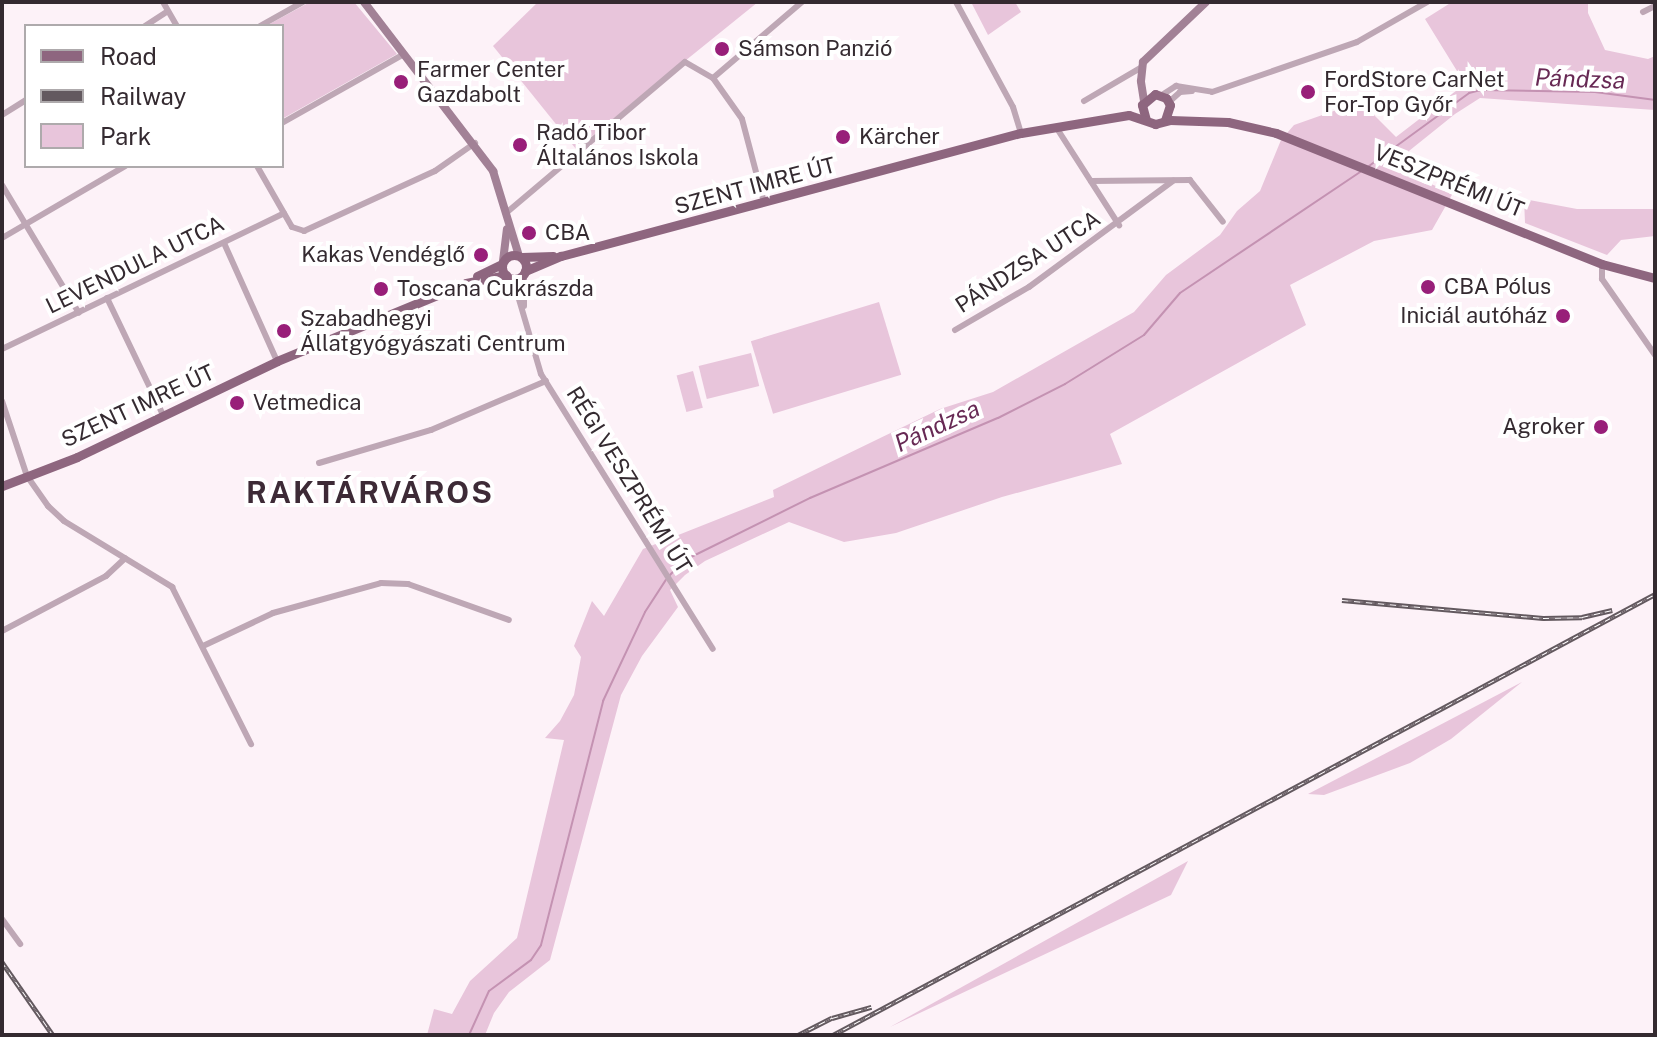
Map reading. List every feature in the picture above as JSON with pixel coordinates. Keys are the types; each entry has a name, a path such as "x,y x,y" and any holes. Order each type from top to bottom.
{"main road":[{"name":"SZENT IMRE ÚT","path":"1099,118 1164,99"},
{"path":"1164,99 1165,120"},
{"name":"VESZPRÉMI ÚT","path":"1164,99 1183,115 1276,133 1602,264 1655,278"},
{"path":"1143,103 1146,120"},
{"name":"SZENT IMRE ÚT","path":"466,283 509,277 561,256 1021,133 1099,118 1129,115 1146,120"},
{"name":"VESZPRÉMI ÚT","path":"1146,120 1155,124 1165,120 1228,122"},
{"name":"SZENT IMRE ÚT","path":"2,486 277,361 466,283 512,255 561,256"},
{"path":"520,257 524,272"},
{"path":"503,262 509,277"}],"street":[{"path":"163,2 176,24"},
{"path":"264,24 303,2"},
{"path":"364,2 475,143 493,171 520,257"},
{"path":"372,2 380,24"},
{"path":"713,78 802,2"},
{"path":"956,2 1013,107 1021,133"},
{"path":"1084,101 1142,67 1151,52 1206,2"},
{"path":"1142,67 1148,86 1164,99 1180,92 1212,92 1357,42 1427,2"},
{"path":"1643,12 1653,5"},
{"path":"148,24 168,11"},
{"path":"284,122 405,54"},
{"path":"503,262 506,213 685,62 713,78 742,119 764,203"},
{"path":"1142,67 1143,103"},
{"path":"2,115 24,101"},
{"name":"PÁNDZSA UTCA","path":"1056,127 1119,225"},
{"path":"258,168 292,227 304,231 435,171 475,143"},
{"path":"2,238 122,168"},
{"name":"PÁNDZSA UTCA","path":"1091,181 1190,180 1223,222"},
{"name":"PÁNDZSA UTCA","path":"955,330 1029,287 1119,225 1173,181"},
{"path":"2,185 79,313"},
{"name":"LEVENDULA UTCA","path":"2,349 284,213"},
{"path":"224,243 277,361"},
{"path":"1602,264 1602,279 1655,355"},
{"name":"RÉGI VESZPRÉMI ÚT","path":"524,272 526,326"},
{"name":"RÉGI VESZPRÉMI ÚT","path":"509,277 546,381 713,649"},
{"path":"107,298 163,415"},
{"path":"319,463 431,430 546,381"},
{"path":"2,401 27,476 64,521 172,587 251,744"},
{"path":"2,631 106,576 125,558"},
{"path":"203,646 273,613 381,583 408,584 446,594 509,620"},
{"path":"2,919 20,944"}],"green space":[{"path":"310,2 354,2 397,54 284,118 284,24 270,24"},
{"path":"538,2 758,2 576,149 493,46"},
{"path":"971,2 1015,2 1021,12 988,35"},
{"path":"1452,2 1588,2 1588,13 1605,50 1648,59 1655,56 1655,110 1480,98 1455,114 1389,167 1453,193 1432,230 1374,241 1290,285 1306,325 1110,434 1122,464 1002,497 896,533 844,542 789,522 705,561 685,575 670,590 678,607 642,656 621,695 550,960 509,992 494,1013 485,1035 427,1035 434,1009 452,1014 470,981 517,938 564,740 545,738 560,721 574,695 581,657 574,646 592,601 604,616 643,549 774,497 773,490 940,409 993,392 1134,312 1166,275 1220,235 1237,211 1260,191 1281,140 1294,125 1345,107 1372,113 1396,137 1465,84 1425,19"},
{"path":"1524,199 1577,209 1655,209 1655,236 1621,240 1607,255 1525,223"},
{"path":"879,302 901,375 773,414 751,341"},
{"path":"751,353 759,386 707,399 699,366"},
{"path":"693,371 703,408 686,412 677,375"},
{"path":"1522,682 1451,739 1410,763 1324,795 1308,794"},
{"path":"1188,861 1171,895 890,1027"}],"waterway":[{"name":"Pándzsa","path":"1369,166 1469,93 1481,90 1595,92 1655,100"},
{"name":"Pándzsa","path":"670,575 683,561 810,498 998,418 1065,384 1144,335 1180,293 1360,172"},
{"name":"Pándzsa","path":"469,1035 489,991 531,960 541,945 603,701 645,612 666,580"}],"railway":[{"path":"833,1035 1655,594"},
{"path":"1342,600 1543,618 1582,617 1612,610"},
{"path":"2,962 53,1035"},
{"path":"798,1035 832,1018 871,1007"}],"place":[{"name":"Sámson Panzió","path":"722,49"},
{"name":"Farmer Center Gazdabolt","path":"401,82"},
{"name":"FordStore CarNet For-Top Győr","path":"1308,92"},
{"name":"Kärcher","path":"843,137"},
{"name":"Radó Tibor Általános Iskola","path":"520,145"},
{"name":"CBA","path":"529,233"},
{"name":"Kakas Vendéglő","path":"481,255"},
{"name":"CBA Pólus","path":"1428,287"},
{"name":"Toscana Cukrászda","path":"381,289"},
{"name":"Iniciál autóház","path":"1563,316"},
{"name":"Szabadhegyi Állatgyógyászati Centrum","path":"284,331"},
{"name":"Vetmedica","path":"237,403"},
{"name":"Agroker","path":"1601,427"}],"district":[{"name":"RAKTÁRVÁROS","path":"370,492"}]}
